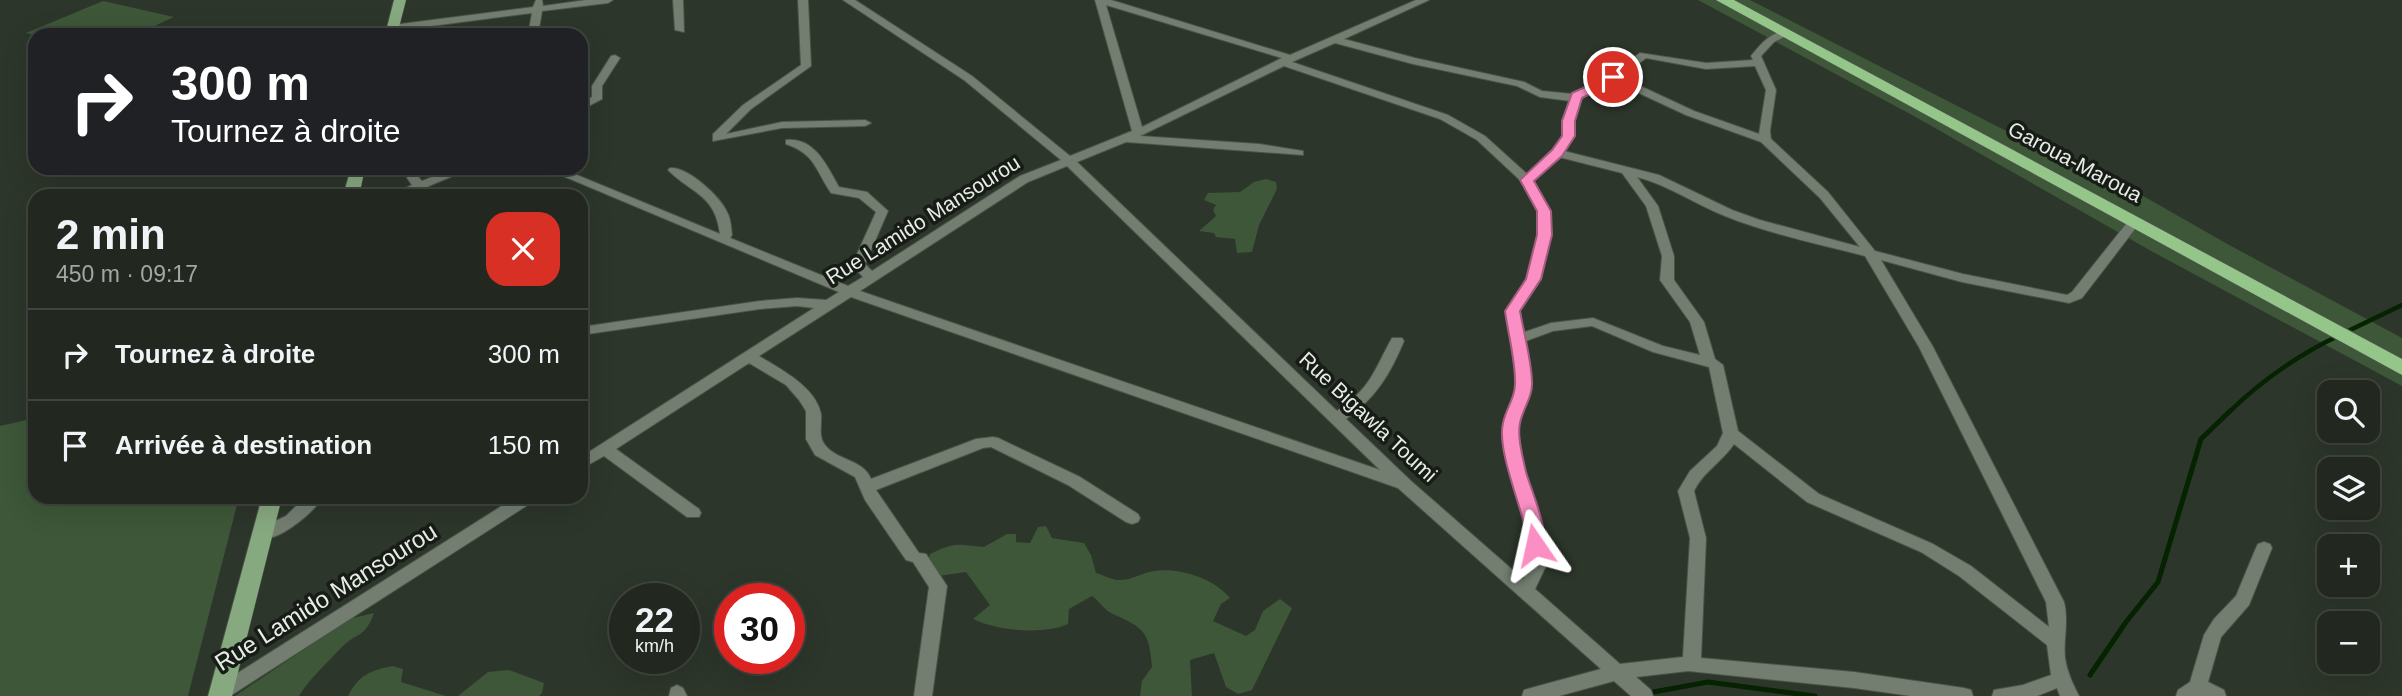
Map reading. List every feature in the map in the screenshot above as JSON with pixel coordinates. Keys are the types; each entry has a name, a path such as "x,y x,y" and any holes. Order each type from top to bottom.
{"highway":[{"name":"Garoua-Maroua","path":"1723,0 2134,222 2365,343 2402,368"},
{"name":"Garoua-Maroua","path":"1735,0 1942,107 2326,322"},
{"name":"Garoua-Maroua","path":"2365,343 2402,356"}],"main road":[{"path":"393,28 400,0"},
{"path":"220,694 270,504"}],"street":[{"path":"409,28 539,5 608,0"},
{"path":"678,0 680,30"},
{"path":"803,0 806,66 747,107 717,139 782,125 865,123"},
{"name":"Rue Bigawla Toumi","path":"848,0 968,78 1070,162 1405,485 1644,696"},
{"path":"1100,0 1287,60 1444,117 1481,138 1527,180 1544,211 1544,235 1534,279 1513,311 1524,383 1522,397 1511,424 1511,436 1517,472 1533,525 1538,566 1526,590"},
{"path":"1100,0 1138,132"},
{"name":"Rue Lamido Mansourou","path":"588,460 1024,179 1124,139 1287,60 1424,0"},
{"path":"534,28 539,5"},
{"path":"1765,140 1771,90 1756,56 1770,40 1784,33"},
{"path":"1333,39 1413,61 1526,85 1540,94 1575,98 1646,55 1698,65 1757,63"},
{"path":"588,104 597,99 597,86 615,58"},
{"path":"1613,77 1690,113 1765,140 1824,195 1869,254 1926,347 2055,602 2060,620 2056,657 2061,679 2070,696"},
{"path":"1527,180 1557,153 1570,133 1568,121 1575,98"},
{"path":"1124,139 1259,146 1299,153"},
{"path":"790,142 806,147 815,156 835,190 863,195 882,211 858,265 870,276"},
{"path":"1557,153 1656,178 1727,213 1869,254 1962,278 2069,299 2077,295 2134,222"},
{"path":"1625,169 1652,206 1668,256 1667,280 1697,322 1709,361"},
{"path":"674,170 720,206 726,224 726,235 722,240"},
{"path":"414,175 413,178 420,186"},
{"path":"412,189 448,175"},
{"path":"567,175 850,292 1405,485"},
{"path":"588,330 760,305 797,302 830,305"},
{"path":"1516,340 1551,327 1593,322 1658,349 1716,365 1731,433 1728,444 1694,474 1686,491 1698,538 1692,657 1688,664"},
{"path":"1336,419 1365,400 1381,377 1397,341"},
{"path":"750,357 791,382 813,411 814,439 820,451 861,473 867,487 938,586 922,696"},
{"path":"1731,433 1813,498 1927,548 1965,571 2057,644"},
{"path":"867,487 981,443 993,442 1074,481 1132,518"},
{"path":"605,449 693,513"},
{"path":"262,534 292,520 308,504"},
{"name":"Rue Lamido Mansourou","path":"220,694 517,504"},
{"path":"2217,696 2192,691 2213,635 2243,600 2264,548"},
{"path":"1531,696 1621,675 1688,664 1854,680 1964,696"},
{"path":"2001,696 2024,693 2061,679"}],"green space":[{"path":"1698,0 1750,0 2020,138 2101,172 2402,338 2402,386 2153,252 1912,115"},
{"path":"103,1 174,17 150,28 38,28"},
{"path":"1266,179 1276,182 1277,189 1259,225 1252,252 1237,253 1235,239 1216,237 1214,233 1199,231 1216,216 1213,210 1216,205 1204,200 1208,193 1240,192 1254,182"},
{"path":"28,420 28,504 237,504 188,696 0,696 0,426"},
{"path":"1046,526 1052,538 1084,543 1096,573 1109,578 1126,580 1149,572 1171,571 1193,575 1214,584 1230,598 1221,604 1213,621 1246,636 1255,630 1263,611 1280,599 1292,608 1252,690 1238,694 1226,687 1214,653 1190,660 1192,696 1140,696 1142,681 1152,667 1147,638 1138,627 1110,613 1092,596 1069,609 1068,624 1046,630 1007,629 973,619 990,605 966,572 938,576 927,566 930,554 946,547 984,547 1007,534 1016,534 1016,542 1030,543 1038,527"},
{"path":"374,613 363,632 340,649 299,696 235,696 349,619"},
{"path":"393,666 403,669 401,682 446,696 348,696 366,675"},
{"path":"509,670 544,683 542,693 539,696 458,696 488,672"}],"waterway":[{"path":"2346,332 2402,305"},
{"path":"2228,413 2280,370 2338,336"},
{"path":"2090,675 2126,622 2158,582 2201,439 2230,411"},
{"path":"1648,693 1708,682 1815,696"}],"route":[{"path":"1535,545 1533,525 1517,472 1511,436 1511,424 1522,397 1524,383 1512,320 1513,311 1534,279 1545,223 1539,199 1527,180 1557,153 1570,133 1568,121 1575,98 1613,77"}]}
